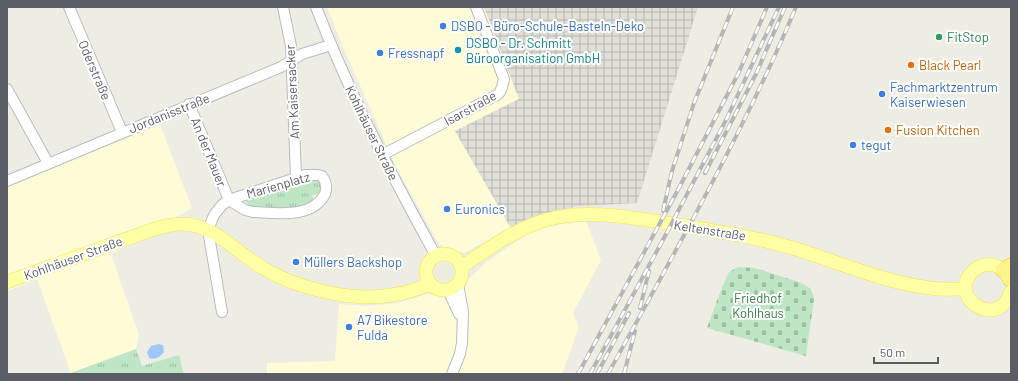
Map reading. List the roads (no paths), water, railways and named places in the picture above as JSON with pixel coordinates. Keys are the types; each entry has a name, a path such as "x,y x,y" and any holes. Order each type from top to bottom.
{"main road":[{"name":"Keltenstraße","path":"461,267 516,231 546,220 567,216 601,215 743,235 790,247 912,285 935,288 966,289"},
{"name":"Kohlhäuser Straße","path":"7,282 160,227 186,224 200,226 208,230 228,243 246,258 271,273 290,281 329,292 343,295 378,297 400,294 430,284"},
{"path":"443,254 451,256 457,260 461,267 462,274 453,287 438,289 430,284 426,276 429,263 436,256 443,254"},
{"path":"986,264 994,265 1010,283 1004,304 991,310 984,310 977,307 968,296 966,289 966,282 973,271 986,264"}],"street":[{"name":"Oderstraße","path":"69,7 122,132"},
{"name":"Am Kaisersacker","path":"283,7 291,46 290,61 296,177"},
{"name":"Kohlhäuser Straße","path":"316,7 331,45 382,155 436,256"},
{"name":"Isarstraße","path":"382,155 500,92 504,79 476,7"},
{"name":"Jordanisstraße","path":"7,181 281,67 302,54 331,45"},
{"path":"7,89 48,163"},
{"name":"An der Mauer","path":"190,104 229,200"},
{"name":"Marienplatz","path":"208,230 214,215 222,205 229,200 305,175 322,176 325,182 326,191 320,200 313,207 303,212 253,212 245,210 229,200"},
{"path":"208,230 222,312"},
{"path":"452,374 460,354 462,343 462,320 453,287"}],"water":[{"path":"159,344 163,345 164,352 158,358 149,358 147,352 151,346"}],"railway":[{"path":"663,211 672,171 694,103 733,7"},
{"path":"578,374 679,188 739,72 767,7"},
{"path":"590,374 726,120 779,7"},
{"path":"705,173 756,74 785,7"},
{"path":"608,374 731,147 754,101 796,7"},
{"path":"640,308 649,271"},
{"path":"597,374 629,313"},
{"path":"624,374 635,331"}],"place":[{"name":"DSBO - Büro-Schule-Basteln-Deko","path":"443,26"},
{"name":"FitStop","path":"939,37"},
{"name":"DSBO - Dr. Schmitt Büroorganisation GmbH","path":"458,50"},
{"name":"Fressnapf","path":"380,53"},
{"name":"Black Pearl","path":"911,65"},
{"name":"Fachmarktzentrum Kaiserwiesen","path":"882,94"},
{"name":"Fusion Kitchen","path":"888,130"},
{"name":"tegut","path":"853,145"},
{"name":"Euronics","path":"447,209"},
{"name":"Müllers Backshop","path":"296,262"},
{"name":"A7 Bikestore Fulda","path":"349,327"}],"park label":[{"name":"Friedhof Kohlhaus","path":"758,306"}]}
